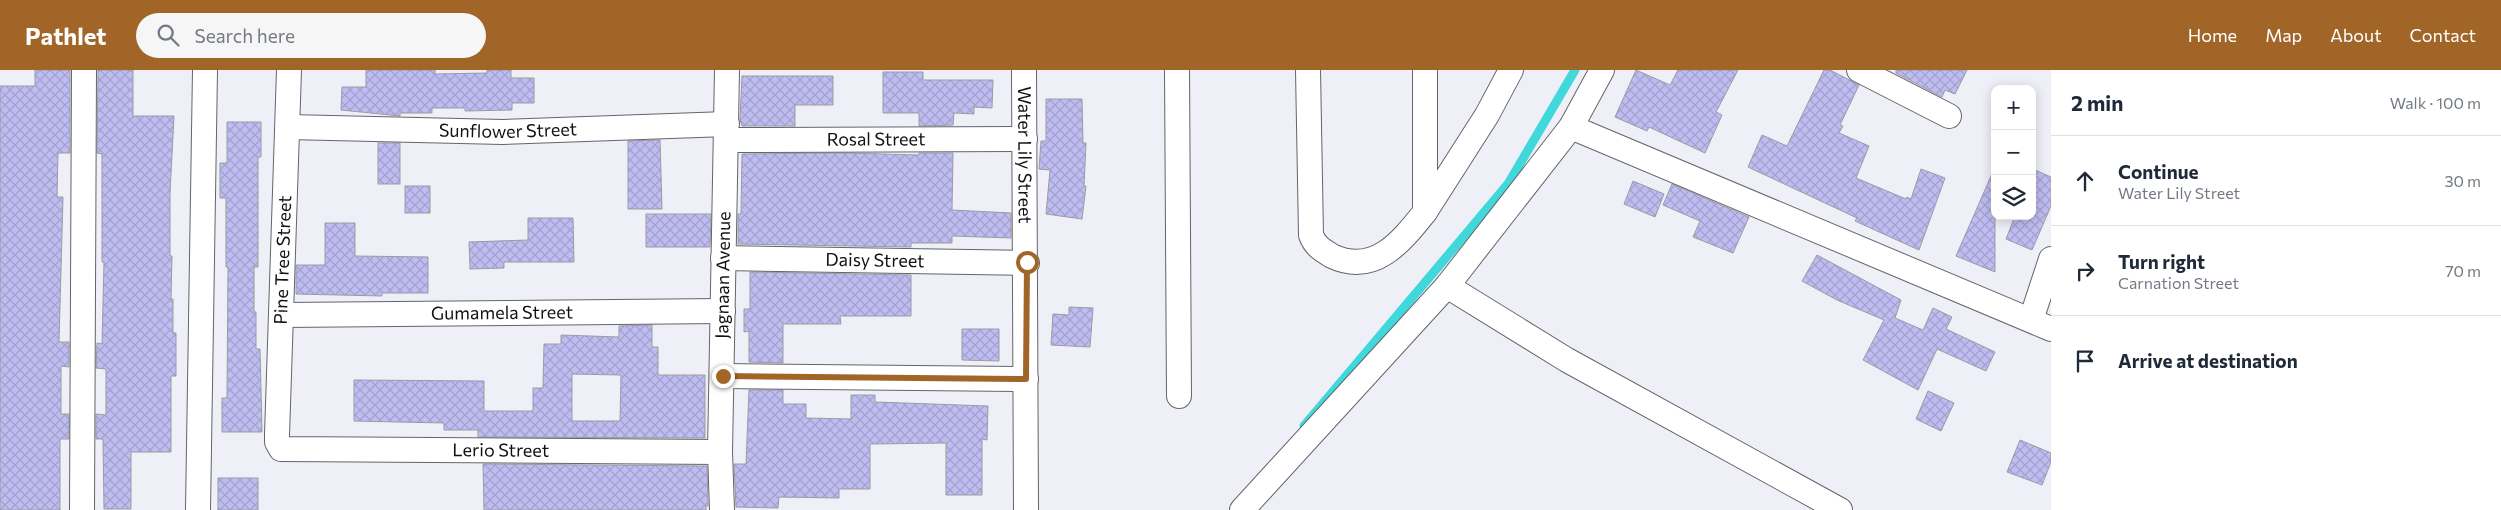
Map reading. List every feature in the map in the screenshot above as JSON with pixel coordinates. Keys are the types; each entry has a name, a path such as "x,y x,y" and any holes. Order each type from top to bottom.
{"street":[{"path":"82,510 84,70"},
{"path":"198,510 205,70"},
{"name":"Pine Tree Street","path":"281,449 277,442 277,435 289,70"},
{"name":"Jagnaan Avenue","path":"722,510 720,452 723,376 723,258 727,70"},
{"name":"Water Lily Street","path":"1024,70 1027,262 1026,510"},
{"path":"1178,70 1179,396"},
{"path":"1308,70 1310,228 1314,243 1324,251 1341,260 1356,262 1373,261 1392,248 1425,212 1487,116 1511,70"},
{"path":"1425,212 1426,70"},
{"path":"1242,510 1447,286 1571,127 1602,70"},
{"path":"1859,70 1949,116"},
{"name":"Sunflower Street","path":"288,127 503,132 727,132"},
{"path":"1571,127 2041,325 2051,259"},
{"name":"Rosal Street","path":"727,132 1025,139"},
{"name":"Daisy Street","path":"723,258 1027,262"},
{"path":"1447,286 1567,360 1840,510"},
{"name":"Gumamela Street","path":"282,315 723,311"},
{"path":"723,376 1026,379"},
{"name":"Lerio Street","path":"281,449 720,452"}],"building":[{"path":"35,70 70,70 70,153 58,153 57,197 63,197 59,342 69,342 69,367 61,366 61,414 69,414 69,439 60,439 60,510 0,510 0,86 35,86"},
{"path":"98,70 133,70 133,116 174,116 170,193 170,256 172,256 171,299 173,299 173,333 176,333 176,376 171,376 171,452 131,452 131,509 104,509 103,439 96,439 96,414 106,415 106,369 96,368 97,343 102,344 104,262 102,262 102,154 97,153"},
{"path":"366,70 435,70 435,74 487,73 487,70 511,70 511,78 534,78 534,103 512,103 512,110 465,111 465,108 432,108 432,113 400,113 400,116 341,110 342,87 366,87"},
{"path":"1636,70 1670,85 1678,70 1738,70 1716,112 1722,115 1705,153 1649,127 1647,131 1615,117"},
{"path":"1824,70 1830,70 1859,85 1840,125 1843,126 1839,133 1869,146 1856,178 1906,199 1907,197 1911,199 1921,169 1945,178 1919,250 1855,221 1857,218 1748,167 1762,135 1787,146"},
{"path":"1896,70 1967,70 1955,94 1945,90 1942,97 1896,73"},
{"path":"883,72 923,72 923,80 993,80 992,108 974,107 974,114 954,113 953,125 919,126 919,113 883,113"},
{"path":"742,76 833,76 833,105 795,105 795,126 742,126 740,120"},
{"path":"1046,99 1082,99 1083,143 1086,143 1084,186 1086,186 1082,219 1046,214 1050,170 1039,169 1041,141 1046,141"},
{"path":"227,122 261,122 261,157 258,157 258,267 254,267 254,312 256,312 256,349 260,349 262,432 222,432 222,398 227,398 228,267 226,267 226,198 220,198 220,163 227,163"},
{"path":"660,140 662,209 628,209 628,141"},
{"path":"378,143 400,143 400,184 378,184"},
{"path":"846,153 919,155 919,153 953,153 952,210 1011,213 1011,238 952,236 952,243 911,243 911,247 738,244 738,214 741,214 742,154"},
{"path":"2036,170 2051,177 2051,206 2032,250 2006,239 2013,220 2036,220"},
{"path":"1991,176 1991,220 1995,220 1995,272 1956,256"},
{"path":"1633,181 1664,194 1655,217 1624,204"},
{"path":"1672,184 1749,217 1733,253 1693,237 1700,221 1663,205"},
{"path":"405,186 430,186 430,213 405,213"},
{"path":"646,214 711,214 710,247 646,247"},
{"path":"528,218 573,218 574,262 504,262 504,268 470,269 469,242 528,240"},
{"path":"325,223 355,223 355,256 428,257 428,293 382,293 382,296 296,294 296,265 325,265"},
{"path":"1817,255 1901,300 1895,318 1923,330 1933,308 1952,317 1946,329 1995,352 1986,371 1937,349 1918,390 1863,360 1884,320 1837,300 1802,281"},
{"path":"750,272 911,275 911,316 840,316 841,324 783,324 783,363 749,362 749,331 744,332 744,309 750,309"},
{"path":"1069,307 1093,308 1090,347 1051,345 1053,314 1069,315"},
{"path":"652,325 652,347 658,347 658,375 705,375 705,438 478,437 478,430 444,430 444,423 354,421 354,380 484,381 484,411 533,411 533,388 543,388 544,344 561,344 561,335 619,337 619,326","holes":["572,374 621,375 620,421 572,421"]},
{"path":"962,329 999,329 999,361 962,360"},
{"path":"749,390 783,390 783,404 806,404 806,418 851,419 851,395 875,395 875,402 988,406 987,440 982,439 982,495 946,495 946,443 870,444 870,489 839,489 839,498 779,497 778,508 736,507 734,464 746,464"},
{"path":"1928,391 1954,403 1941,431 1916,419"},
{"path":"2020,440 2051,453 2051,462 2042,485 2007,472"},
{"path":"483,464 707,466 708,506 706,506 706,510 484,510"},
{"path":"218,478 258,478 258,510 218,510"}],"waterway":[{"path":"1304,426 1508,184 1575,70"}],"route":[{"path":"723,376 1026,379 1027,262"}]}
